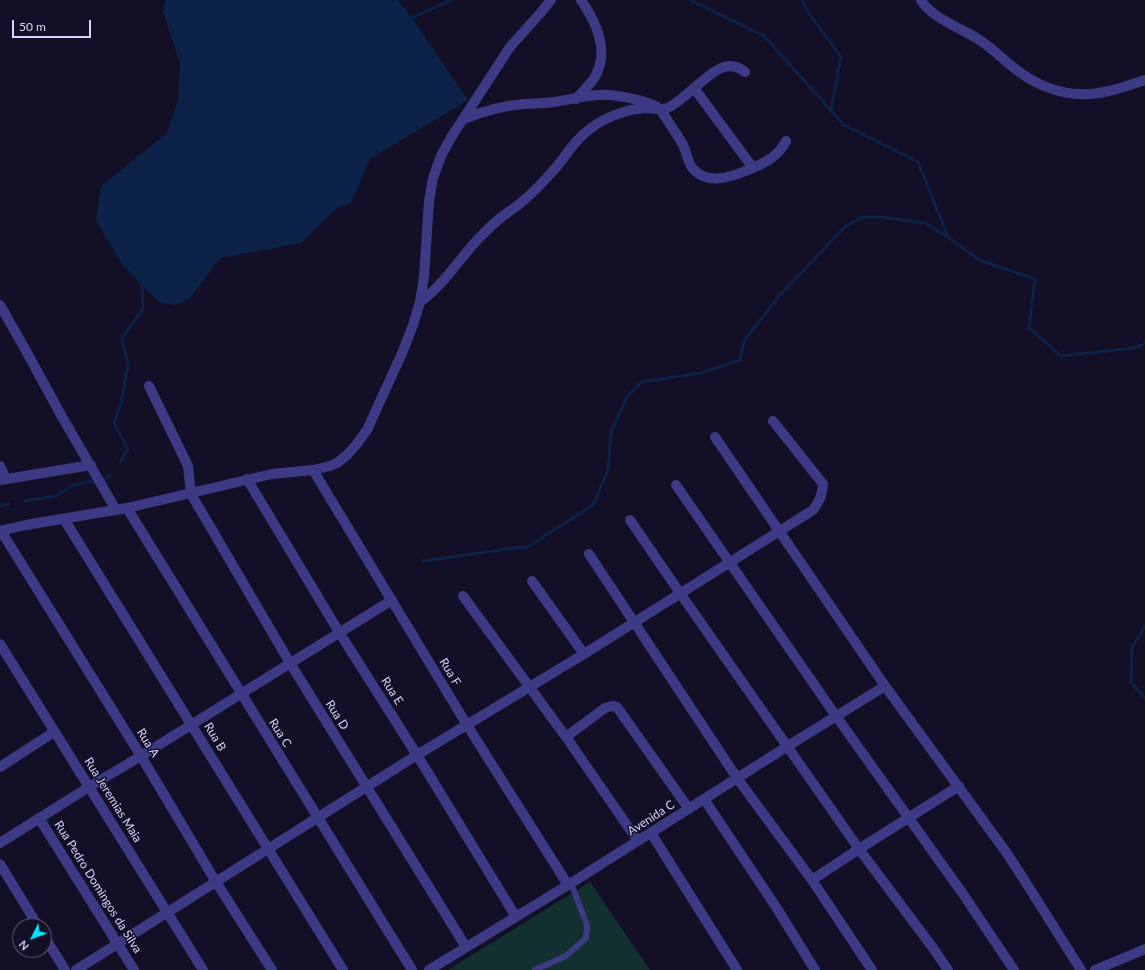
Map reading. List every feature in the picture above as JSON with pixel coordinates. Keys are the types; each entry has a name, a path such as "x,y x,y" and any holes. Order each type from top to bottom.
{"street":[{"path":"1,531 26,525 127,508 272,474 313,470 330,466 337,463 356,445 367,430 403,351 420,302 424,277 429,202 433,178 441,156 510,47 551,0"},
{"path":"576,99 595,76 602,57 599,32 581,0"},
{"path":"921,0 928,9 938,16 982,42 1029,79 1046,87 1075,94 1088,94 1104,92 1145,80"},
{"path":"420,302 433,292 447,277 482,235 529,196 553,172 577,141 589,129 602,121 640,108 669,108 716,71 725,66 732,65 739,67 745,72"},
{"path":"694,88 753,168"},
{"path":"464,119 478,113 499,108 522,104 551,103 598,95 618,96 645,102 660,109 683,145 691,165 699,174 710,178 720,179 728,178 762,164 777,154 786,141"},
{"path":"0,305 116,510"},
{"path":"149,386 188,466 191,494"},
{"path":"76,970 417,755 584,654 813,510 822,495 823,484 773,421"},
{"path":"715,437 885,686 959,786 1025,880 1081,970"},
{"path":"0,466 3,479 91,465"},
{"name":"Rua F","path":"313,470 467,725 569,884"},
{"name":"Rua E","path":"248,479 339,632 417,755 516,917"},
{"path":"676,485 836,716 963,894 1014,970"},
{"name":"Rua D","path":"191,494 290,663 466,947"},
{"name":"Rua C","path":"127,508 412,970"},
{"name":"Rua B","path":"64,519 343,970"},
{"path":"630,520 860,848 948,970"},
{"name":"Rua A","path":"1,531 141,756 216,882 272,970"},
{"path":"589,554 737,778 812,880 872,970"},
{"path":"532,581 584,654"},
{"path":"463,596 566,736 638,841"},
{"path":"0,843 392,600"},
{"name":"Rua Jeremias Maia","path":"0,644 203,970"},
{"name":"Avenida C","path":"429,970 885,686"},
{"path":"566,736 605,708 612,706 617,707 689,809"},
{"path":"0,767 54,732"},
{"path":"812,880 908,817 959,786"},
{"path":"704,799 776,907 815,970"},
{"name":"Rua Pedro Domingos da Silva","path":"39,818 134,970"},
{"path":"651,833 737,970"},
{"path":"0,864 33,918"},
{"path":"52,949 65,970"},
{"path":"1095,970 1145,949"}],"lane":[{"path":"535,970 566,956 586,938 587,925 569,884"}],"green space":[{"path":"590,882 650,970 448,970"}],"water":[{"path":"165,0 398,0 468,100 370,159 351,203 337,208 301,243 220,258 191,297 176,305 158,302 122,264 96,221 101,186 167,133 178,100 180,63 163,12"}],"waterway":[{"path":"410,19 451,0"},
{"path":"690,0 764,36 844,125 918,162 948,237 979,260 1035,279 1029,328 1061,356 1134,348 1145,343"},
{"path":"802,0 810,15 841,57 831,110"},
{"path":"422,561 529,546 593,505 608,470 611,432 627,397 641,382 701,373 740,360 744,341 779,296 846,226 863,217 882,217 925,223 948,237"},
{"path":"120,462 128,449 114,423 121,403 128,365 122,338 143,309 142,281"},
{"path":"25,501 56,496 71,486 87,482 102,481 110,475"},
{"path":"0,506 9,504"},
{"path":"1145,626 1132,647 1131,682 1145,698"}]}
